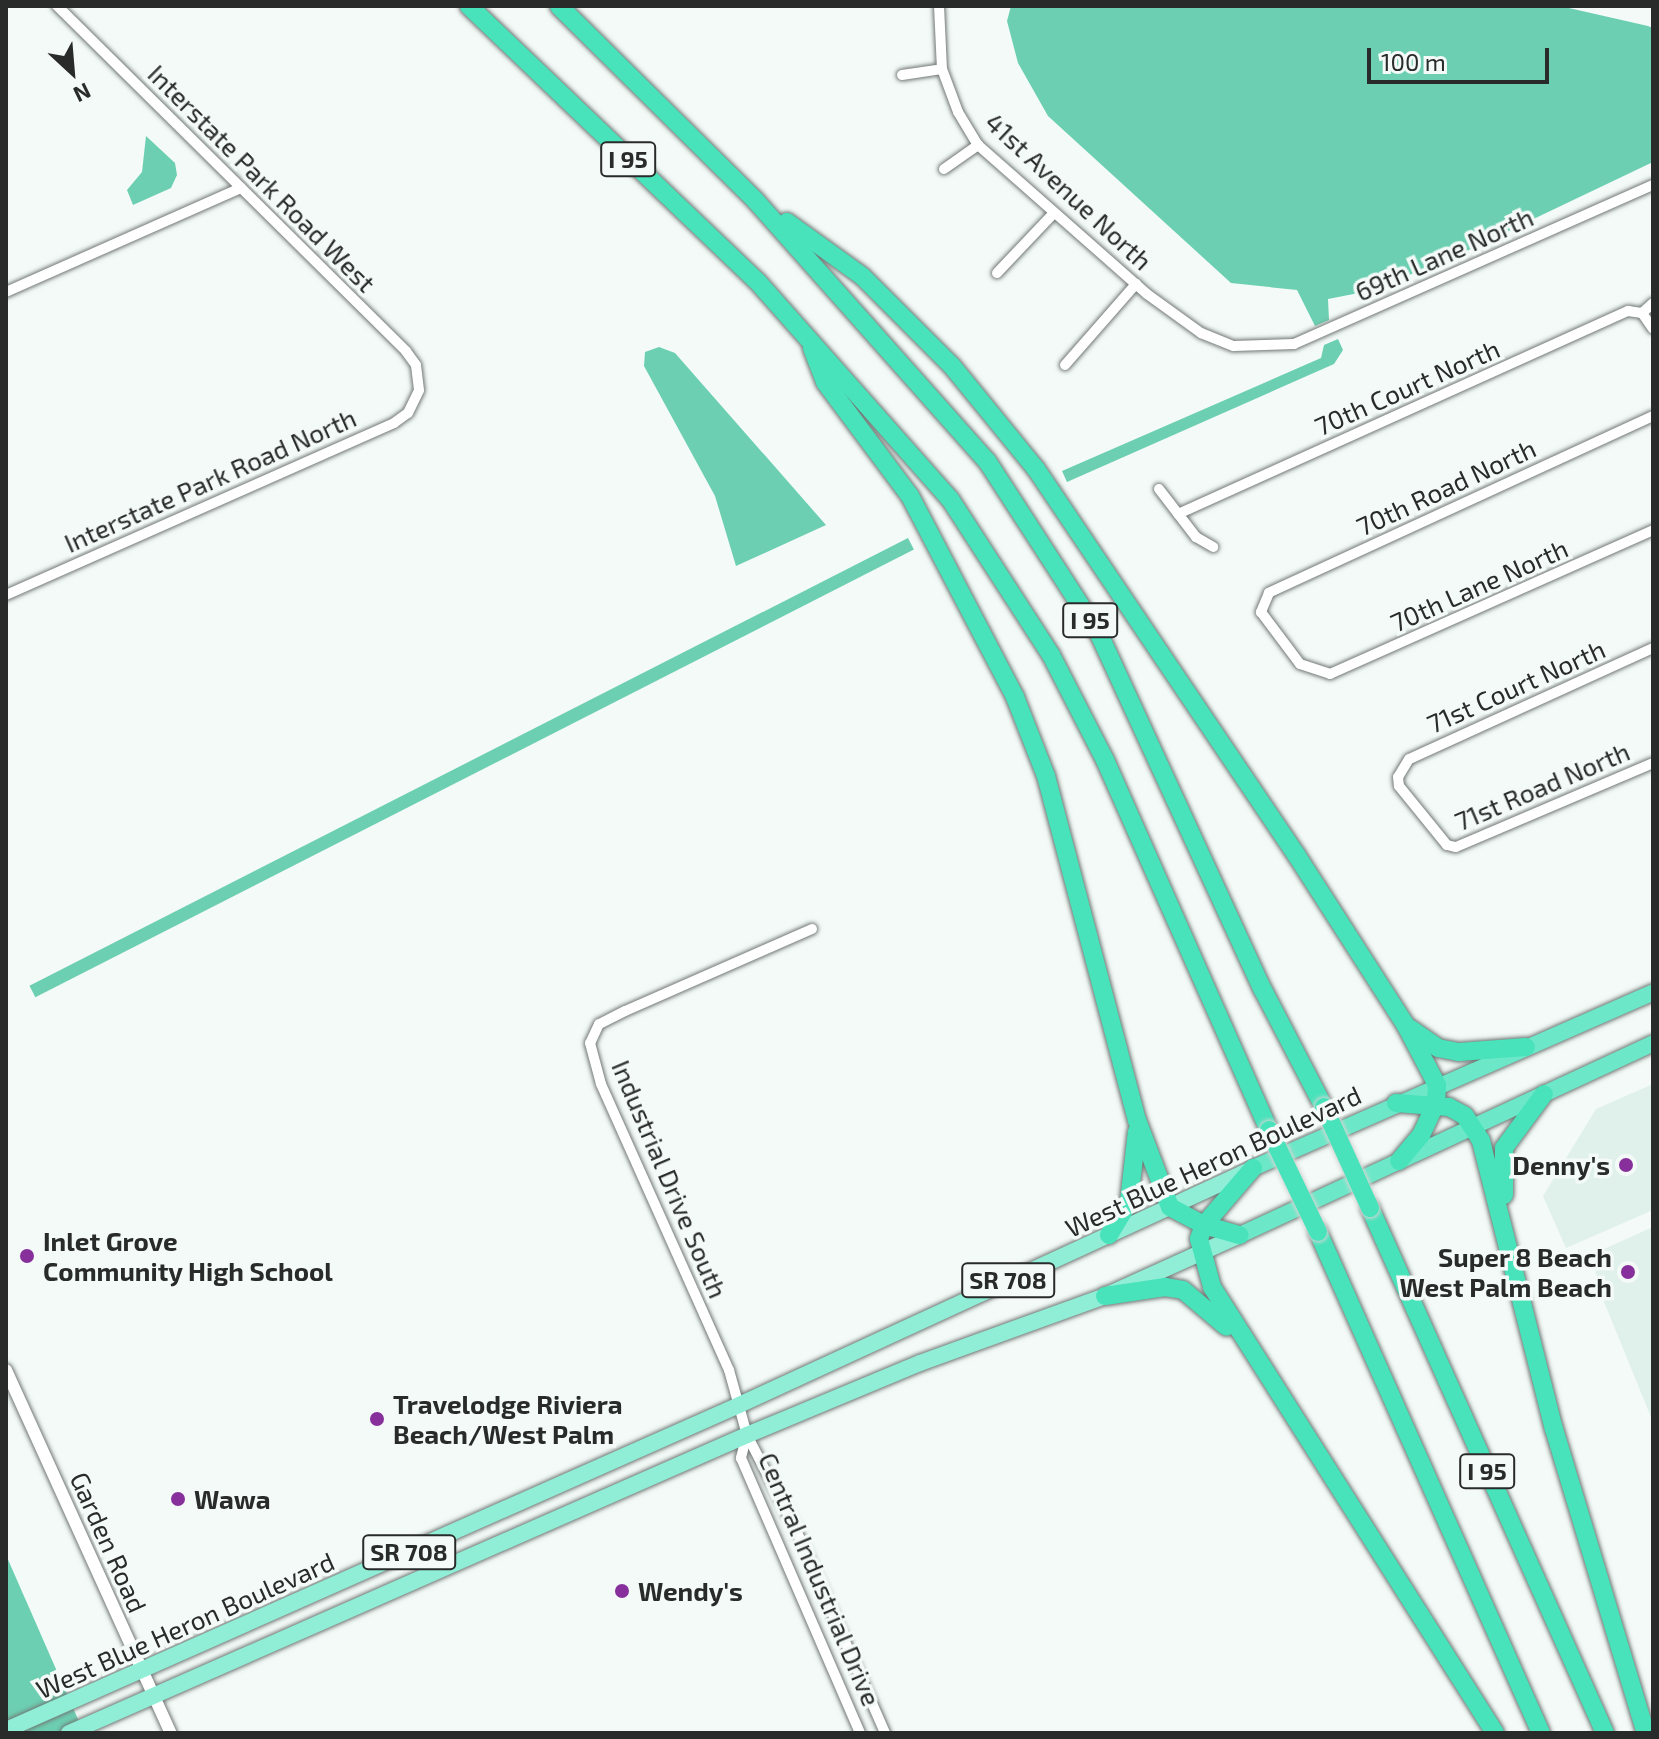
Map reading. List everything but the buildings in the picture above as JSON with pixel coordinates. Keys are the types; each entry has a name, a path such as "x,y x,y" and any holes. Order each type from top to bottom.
{"highway":[{"name":"I 95","path":"469,6 757,281 950,499 1051,655 1112,774 1541,1733"},
{"name":"I 95","path":"559,6 755,200 927,387 987,461 1047,549 1099,634 1147,730 1263,990 1324,1107 1605,1733"},
{"path":"755,200 862,276 952,366 1036,469 1106,565 1405,1024 1436,1094 1465,1116 1475,1128 1507,1229 1554,1429 1646,1733"},
{"path":"808,338 825,382 910,496 1015,697 1046,776 1137,1120 1170,1207 1204,1225 1240,1235"},
{"path":"1396,1103 1436,1094 1526,1047 1653,992"},
{"path":"1405,1024 1438,1048 1459,1052 1526,1047"},
{"name":"West Blue Heron Boulevard","path":"1240,1235 1653,1043"},
{"path":"1399,1161 1421,1135 1436,1094"},
{"path":"1507,1229 1504,1148 1544,1094"},
{"name":"West Blue Heron Boulevard","path":"1253,1168 1396,1103"},
{"path":"1109,1235 1129,1202 1135,1181 1137,1120"},
{"path":"1253,1168 1204,1225 1202,1254 1212,1287 1251,1352 1367,1523 1495,1733"},
{"path":"1105,1296 1165,1287 1183,1290 1209,1307 1251,1352"}],"main road":[{"name":"West Blue Heron Boulevard","path":"6,1730 739,1405 1253,1168"},
{"name":"West Blue Heron Boulevard","path":"69,1733 747,1435 906,1368 1105,1296 1240,1235"}],"street":[{"name":"Interstate Park Road West","path":"57,6 406,351 416,365 419,390"},
{"name":"41st Avenue North","path":"939,6 942,69 958,112 978,145 1136,284 1201,333 1249,349"},
{"path":"902,75 942,69"},
{"path":"944,169 978,145"},
{"name":"69th Lane North","path":"1249,349 1294,344 1653,185"},
{"path":"6,292 241,188"},
{"path":"997,273 1054,213"},
{"path":"1065,365 1136,284"},
{"name":"70th Court North","path":"1178,514 1628,311 1642,313 1653,303"},
{"path":"1642,313 1653,329"},
{"name":"Interstate Park Road North","path":"6,595 394,423 413,406 419,390"},
{"name":"70th Road North","path":"1321,674 1300,664 1261,612 1262,603 1269,593 1653,416"},
{"path":"1159,489 1178,514 1213,547"},
{"name":"70th Lane North","path":"1321,674 1339,672 1653,530"},
{"name":"71st Court North","path":"1447,845 1399,786 1400,769 1409,759 1653,648"},
{"name":"71st Road North","path":"1447,845 1465,847 1653,763"},
{"name":"Industrial Drive South","path":"747,1435 729,1370 601,1084 590,1043 599,1024 812,929"},
{"name":"Garden Road","path":"6,1370 171,1733"},
{"name":"Central Industrial Drive","path":"747,1435 741,1458 860,1733"},
{"name":"Central Industrial Drive","path":"747,1435 796,1530 885,1733"}],"shaded area":[{"path":"1011,6 1560,6 1648,26 1653,28 1653,162 1452,258 1369,291 1328,299 1329,320 1315,326 1297,290 1231,283 1048,116 1018,63 1007,21"},
{"path":"146,136 175,163 177,175 171,188 133,205 127,190 142,172"},
{"path":"1338,339 1343,350 1334,364 1067,482 1062,471 1321,358 1324,345"},
{"path":"659,347 675,353 826,525 736,566 715,496 644,366 645,352"},
{"path":"908,538 914,550 35,997 29,986"},
{"path":"1653,1084 1653,1210 1566,1248 1543,1196 1596,1109"},
{"path":"1653,1227 1653,1422 1598,1287 1593,1254"},
{"path":"6,1555 84,1733 8,1733"}],"place":[{"name":"Denny's","path":"1626,1165"},
{"name":"Inlet Grove Community High School","path":"27,1256"},
{"name":"Super 8 Beach West Palm Beach","path":"1628,1272"},
{"name":"Travelodge Riviera Beach/West Palm","path":"377,1419"},
{"name":"Wawa","path":"178,1499"},
{"name":"Wendy's","path":"622,1591"}]}
